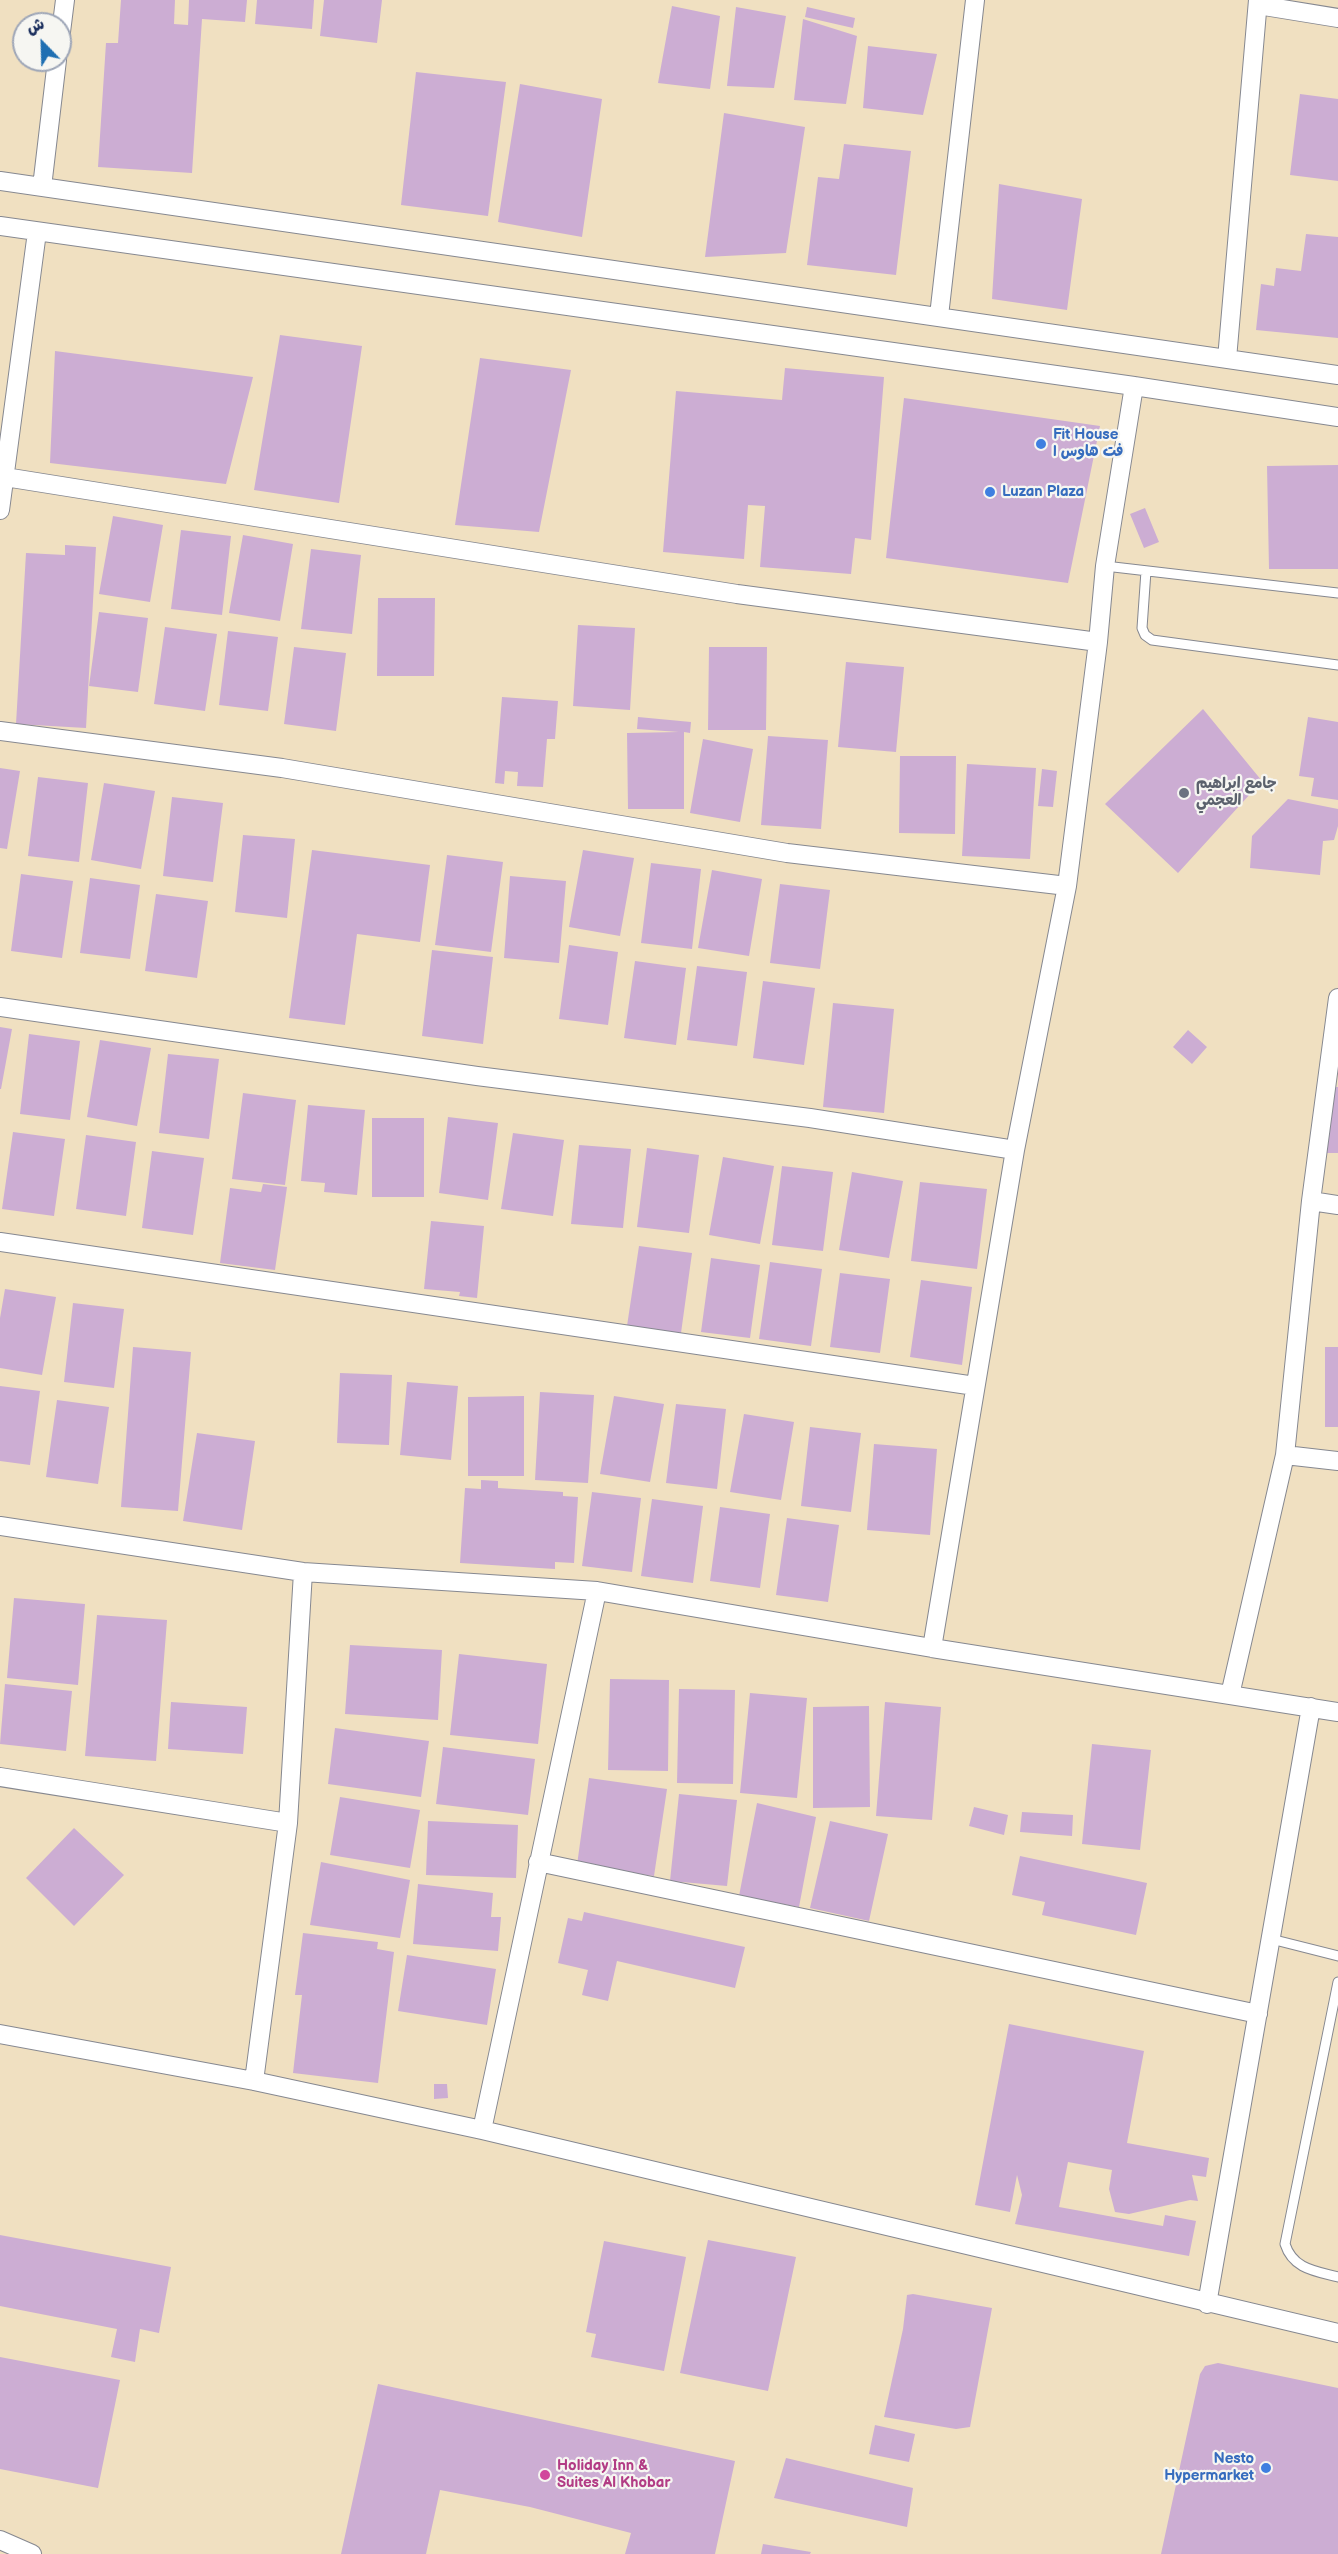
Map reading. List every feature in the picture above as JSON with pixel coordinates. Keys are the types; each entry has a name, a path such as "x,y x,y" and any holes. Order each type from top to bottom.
{"street":[{"path":"939,316 975,0"},
{"path":"1227,359 1258,3 1338,18"},
{"path":"42,187 56,72"},
{"path":"0,181 1338,375"},
{"path":"0,226 1134,386 1338,417"},
{"path":"0,510 37,232"},
{"path":"933,1648 1015,1150 1067,886 1098,642 1105,567 1134,386"},
{"path":"5,477 736,594 1098,642"},
{"path":"0,731 282,768 787,853 1067,886"},
{"path":"1230,1695 1285,1455 1311,1201 1338,998"},
{"path":"0,1007 477,1076 810,1118 1015,1150"},
{"path":"1311,1201 1338,1205"},
{"path":"0,1242 975,1386"},
{"path":"1285,1455 1338,1461"},
{"path":"0,1526 303,1572 597,1591 933,1648 1338,1712"},
{"path":"254,2081 288,1823 303,1572"},
{"path":"482,2130 597,1591"},
{"path":"1207,2304 1311,1707"},
{"path":"1,1781 288,1823"},
{"path":"538,1862 1258,2014"},
{"path":"0,2034 254,2081 482,2130 1207,2304 1338,2333"},
{"path":"0,2540 32,2554"}],"lane":[{"path":"1105,567 1338,593"},
{"path":"1146,571 1142,628 1145,635 1152,640 1338,665"},
{"path":"1271,1939 1338,1956"},
{"path":"1338,1982 1285,2244 1289,2257 1302,2267 1338,2277"}],"building":[{"path":"121,0 175,0 174,24 188,25 189,0 247,0 245,22 202,19 192,173 98,167 106,43 118,43"},
{"path":"257,0 314,0 312,29 255,24"},
{"path":"324,0 382,0 377,43 320,36"},
{"path":"672,6 720,16 710,89 658,83"},
{"path":"736,7 786,16 774,88 727,86"},
{"path":"807,7 855,18 853,28 805,17"},
{"path":"803,19 857,36 846,104 794,100"},
{"path":"868,46 937,54 923,115 863,108"},
{"path":"416,72 506,82 488,216 401,205"},
{"path":"520,84 602,99 582,237 498,222"},
{"path":"1300,94 1338,99 1338,181 1290,175"},
{"path":"724,113 805,127 786,253 705,257"},
{"path":"844,144 911,151 896,275 807,265 818,177 839,179"},
{"path":"999,184 1082,199 1067,310 992,299"},
{"path":"1306,234 1338,237 1338,338 1256,330 1261,284 1274,286 1276,268 1301,271"},
{"path":"280,335 362,346 339,503 254,490"},
{"path":"55,351 253,377 226,484 50,463"},
{"path":"480,358 571,370 539,532 455,525"},
{"path":"785,368 884,377 871,540 855,538 851,574 760,567 765,506 748,505 744,559 663,552 676,391 782,400"},
{"name":"Luzan Plaza","path":"904,398 1100,426 1068,583 886,558"},
{"path":"1338,465 1338,569 1269,569 1267,466"},
{"path":"1145,508 1159,542 1144,548 1130,514"},
{"path":"113,516 163,525 150,602 99,594"},
{"path":"181,530 231,536 222,615 171,609"},
{"path":"243,535 293,544 280,621 229,613"},
{"path":"65,545 96,547 86,728 16,724 26,553 65,555"},
{"path":"311,549 361,555 352,634 301,629"},
{"path":"378,598 435,598 434,676 377,676"},
{"path":"99,612 148,618 138,692 89,686"},
{"path":"578,625 635,628 630,710 573,706"},
{"path":"165,627 217,634 205,711 154,704"},
{"path":"228,631 278,637 268,711 219,705"},
{"path":"294,647 346,653 336,731 284,724"},
{"path":"709,647 767,647 766,730 708,730"},
{"path":"846,662 904,667 896,752 838,747"},
{"path":"502,697 558,701 555,739 547,739 543,787 517,786 518,772 505,771 504,784 495,783"},
{"name":"جامع ابراهيم العجمي","path":"1203,709 1262,781 1178,873 1105,804"},
{"path":"638,717 691,722 690,733 684,732 684,809 628,809 627,733 679,732 637,729"},
{"path":"1308,717 1338,722 1338,800 1311,796 1314,778 1299,776"},
{"path":"768,736 828,740 821,829 761,825"},
{"path":"703,739 753,749 740,822 690,813"},
{"path":"900,756 956,756 955,834 899,833"},
{"path":"967,764 1036,768 1030,859 962,856"},
{"path":"0,768 20,771 7,849 0,848"},
{"path":"1042,769 1057,771 1053,807 1038,806"},
{"path":"38,777 88,783 79,862 28,856"},
{"path":"104,783 155,791 141,869 91,860"},
{"path":"172,797 223,803 213,882 163,876"},
{"path":"1288,799 1338,809 1338,826 1334,840 1323,841 1320,875 1250,868 1252,836"},
{"path":"243,835 295,839 287,918 235,912"},
{"path":"312,850 430,865 420,942 357,934 345,1025 289,1018"},
{"path":"583,850 634,858 620,936 569,927"},
{"path":"447,855 503,862 491,952 435,945"},
{"path":"651,863 701,869 692,949 641,943"},
{"path":"712,870 762,879 749,956 698,948"},
{"path":"21,874 73,881 62,958 11,951"},
{"path":"510,876 566,881 559,963 504,958"},
{"path":"90,878 140,885 130,959 80,953"},
{"path":"780,884 830,890 820,969 770,963"},
{"path":"156,894 208,901 197,978 145,971"},
{"path":"569,945 618,952 608,1025 559,1019"},
{"path":"432,950 493,957 483,1044 422,1036"},
{"path":"635,961 686,968 676,1045 624,1038"},
{"path":"697,966 747,972 737,1046 687,1040"},
{"path":"763,981 815,988 804,1065 753,1058"},
{"path":"833,1003 894,1009 884,1113 823,1107"},
{"path":"0,1027 12,1029 1,1089 0,1089"},
{"path":"1188,1030 1207,1047 1192,1064 1173,1047"},
{"path":"29,1034 80,1041 70,1120 20,1114"},
{"path":"100,1040 151,1048 137,1126 87,1117"},
{"path":"168,1054 219,1059 209,1139 159,1133"},
{"path":"1327,1087 1338,1087 1338,1153 1324,1153"},
{"path":"243,1093 296,1100 285,1185 232,1179"},
{"path":"308,1105 365,1110 357,1195 324,1192 325,1183 301,1181"},
{"path":"448,1117 498,1123 488,1200 439,1193"},
{"path":"372,1118 424,1118 424,1197 372,1197"},
{"path":"13,1132 65,1139 54,1216 2,1209"},
{"path":"513,1133 564,1140 553,1216 501,1209"},
{"path":"86,1135 136,1142 126,1216 76,1209"},
{"path":"579,1145 631,1149 623,1228 571,1224"},
{"path":"647,1148 699,1155 689,1233 637,1227"},
{"path":"152,1151 204,1158 193,1235 142,1228"},
{"path":"723,1157 774,1166 760,1244 709,1235"},
{"path":"782,1166 833,1172 823,1251 772,1245"},
{"path":"852,1172 903,1181 889,1258 839,1250"},
{"path":"920,1182 987,1189 977,1269 911,1261"},
{"path":"263,1184 287,1187 275,1270 220,1263 230,1188 261,1192"},
{"path":"431,1221 484,1226 477,1298 459,1296 460,1292 424,1289"},
{"path":"639,1246 692,1253 681,1333 627,1326"},
{"path":"711,1258 760,1265 750,1338 701,1332"},
{"path":"770,1262 822,1269 811,1346 759,1339"},
{"path":"840,1273 890,1279 880,1353 830,1347"},
{"path":"921,1280 972,1287 962,1365 910,1357"},
{"path":"5,1289 56,1297 42,1375 0,1368 0,1318"},
{"path":"73,1303 124,1309 114,1388 64,1382"},
{"path":"133,1347 191,1352 178,1511 121,1507"},
{"path":"1325,1347 1338,1347 1338,1427 1325,1427"},
{"path":"340,1373 392,1375 389,1445 337,1443"},
{"path":"407,1382 458,1386 451,1460 400,1455"},
{"path":"0,1386 40,1391 30,1465 0,1461"},
{"path":"540,1392 594,1395 588,1483 535,1480"},
{"path":"524,1396 524,1476 468,1476 468,1397"},
{"path":"614,1396 664,1404 650,1482 600,1474"},
{"path":"57,1400 109,1407 98,1484 46,1477"},
{"path":"676,1404 726,1409 717,1489 666,1483"},
{"path":"744,1414 794,1422 781,1500 730,1492"},
{"path":"810,1427 861,1433 851,1512 801,1506"},
{"path":"197,1433 255,1441 242,1530 183,1521"},
{"path":"874,1444 937,1449 930,1535 867,1530"},
{"path":"481,1480 498,1481 498,1488 563,1492 563,1496 578,1497 574,1563 555,1562 555,1569 460,1563 465,1488 481,1489"},
{"path":"592,1492 641,1498 632,1572 582,1566"},
{"path":"652,1499 703,1506 693,1583 641,1576"},
{"path":"720,1507 770,1514 760,1588 710,1581"},
{"path":"787,1518 839,1525 828,1602 776,1595"},
{"path":"14,1598 85,1604 78,1685 7,1678"},
{"path":"97,1615 167,1620 156,1761 85,1756"},
{"path":"350,1645 442,1650 438,1720 345,1714"},
{"path":"459,1654 547,1664 538,1744 450,1735"},
{"path":"610,1679 669,1680 668,1771 608,1770"},
{"path":"5,1684 72,1691 66,1751 0,1744"},
{"path":"679,1689 735,1690 733,1784 677,1783"},
{"path":"750,1693 807,1698 797,1798 740,1793"},
{"path":"171,1702 247,1707 243,1754 168,1749"},
{"path":"885,1702 941,1707 932,1820 876,1816"},
{"path":"869,1706 870,1807 813,1808 813,1707"},
{"path":"335,1728 429,1741 421,1797 328,1784"},
{"path":"1092,1744 1151,1750 1140,1850 1082,1844"},
{"path":"443,1747 535,1759 528,1815 436,1804"},
{"path":"589,1778 667,1789 654,1876 577,1865"},
{"path":"679,1794 737,1800 727,1886 670,1881"},
{"path":"340,1797 420,1810 410,1868 330,1855"},
{"path":"757,1803 816,1817 799,1907 739,1896"},
{"path":"974,1807 1008,1815 1004,1835 969,1826"},
{"path":"1022,1812 1073,1815 1072,1836 1020,1832"},
{"path":"428,1821 518,1825 516,1878 426,1875"},
{"path":"830,1821 888,1834 869,1921 810,1908"},
{"path":"74,1828 124,1875 74,1926 26,1878"},
{"path":"1020,1856 1147,1883 1136,1935 1042,1915 1045,1902 1012,1895"},
{"path":"321,1862 410,1880 400,1938 310,1925"},
{"path":"418,1884 493,1893 491,1917 501,1917 498,1951 413,1944"},
{"path":"584,1912 745,1947 735,1988 617,1961 608,2001 582,1995 588,1970 558,1963 568,1918 582,1921"},
{"path":"303,1933 378,1942 377,1949 394,1952 378,2083 293,2073 302,1995 295,1995"},
{"path":"407,1955 496,1969 487,2025 398,2011"},
{"path":"1009,2024 1144,2051 1127,2143 1209,2158 1206,2177 1192,2175 1198,2201 1190,2200 1129,2214 1115,2212 1109,2189 1112,2170 1068,2162 1059,2207 1163,2226 1165,2215 1196,2221 1189,2256 1015,2224 1022,2195 1017,2175 1010,2212 975,2205"},
{"path":"434,2084 447,2084 448,2098 434,2099"},
{"path":"0,2235 171,2267 159,2333 140,2329 135,2362 111,2357 117,2329 0,2306"},
{"path":"708,2240 796,2257 768,2391 680,2373"},
{"path":"604,2241 686,2257 664,2371 591,2357 596,2334 586,2332"},
{"path":"913,2294 992,2308 970,2427 956,2429 884,2417 903,2329 907,2295"},
{"path":"0,2357 120,2380 98,2488 0,2469"},
{"path":"1218,2363 1338,2388 1338,2554 1161,2554 1200,2374 1205,2366"},
{"name":"Holiday Inn & Suites Al Khobar","path":"378,2384 735,2461 715,2554 625,2554 631,2533 530,2507 440,2490 426,2554 341,2554"},
{"path":"875,2425 915,2434 909,2462 869,2454"},
{"path":"786,2458 913,2488 907,2527 774,2498"},
{"path":"763,2544 811,2552 810,2554 761,2554"}],"place":[{"name":"Fit House | فت هاوس","path":"1041,444"},
{"name":"Luzan Plaza","path":"990,492"},
{"name":"جامع ابراهيم العجمي","path":"1184,793"},
{"name":"Nesto Hypermarket","path":"1266,2468"},
{"name":"Holiday Inn & Suites Al Khobar","path":"545,2475"}]}
